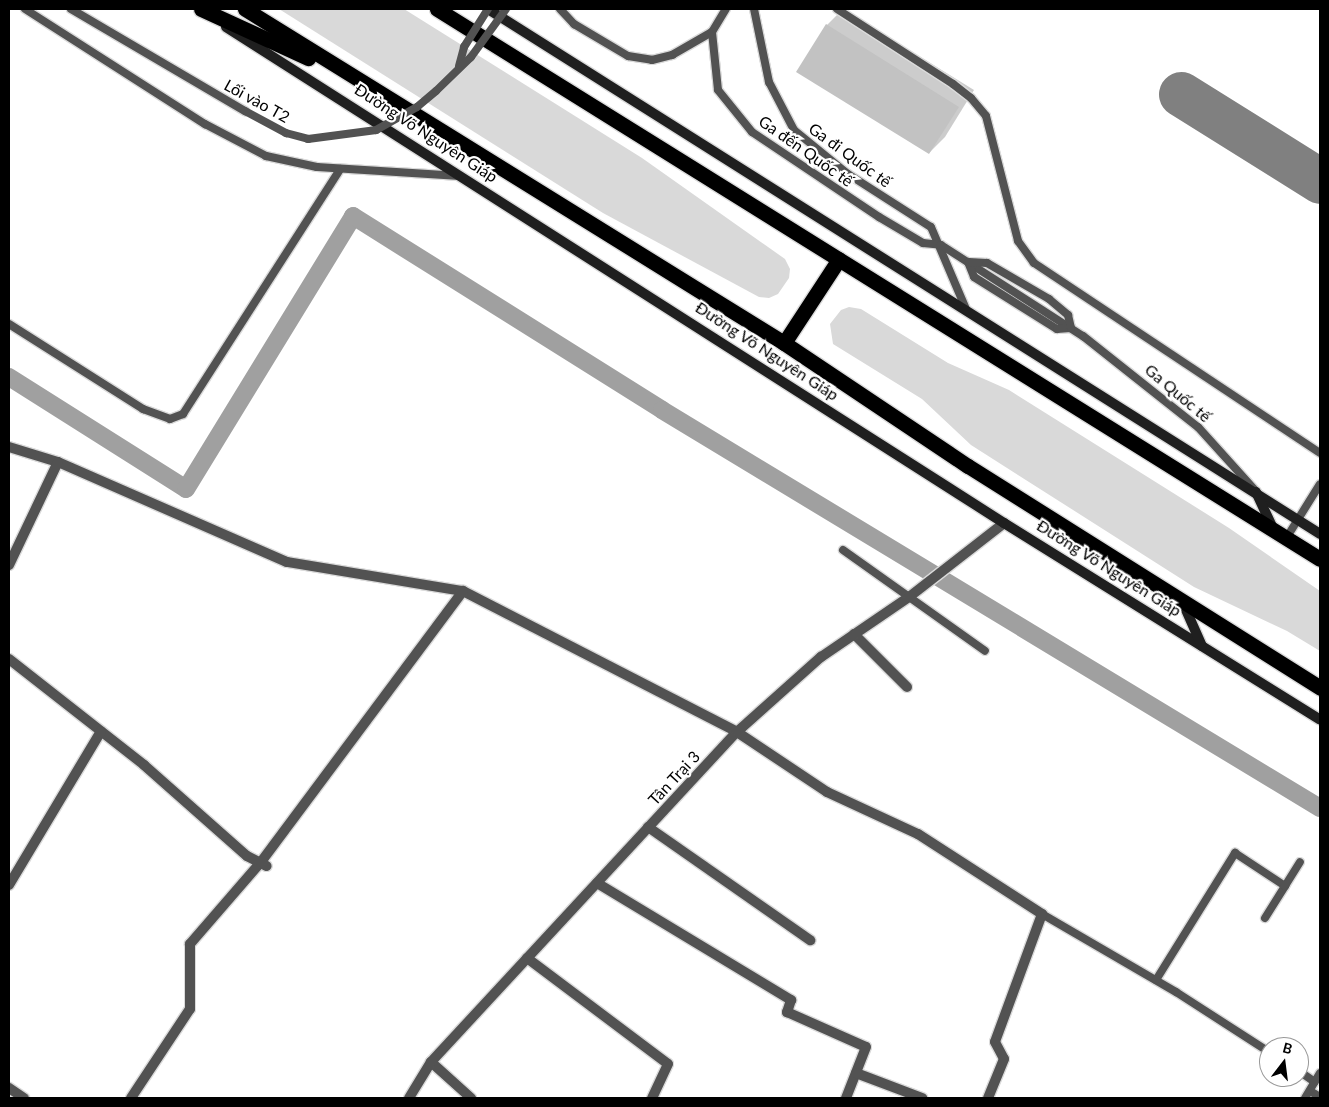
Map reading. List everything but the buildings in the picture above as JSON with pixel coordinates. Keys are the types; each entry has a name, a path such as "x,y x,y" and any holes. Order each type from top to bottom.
{"highway":[{"path":"200,9 362,82"},
{"name":"Đường Võ Nguyên Giáp","path":"245,9 784,344 968,466 1320,688"},
{"path":"438,9 1272,527 1320,559"},
{"path":"784,344 839,259"}],"main road":[{"name":"Đường Võ Nguyên Giáp","path":"200,9 1004,522 1320,720"},
{"path":"488,9 1256,491 1320,534"},
{"path":"1256,491 1272,527"},
{"path":"1183,603 1202,646"}],"street":[{"path":"9,447 58,462 286,562 463,591 737,732 827,792 918,834 1042,914 995,1042 1004,1059 988,1098"},
{"path":"9,565 12,549 58,462"},
{"name":"Tân Trại 3","path":"409,1098 431,1062 737,732 821,657 910,596 1004,522"},
{"path":"131,1098 190,1009 190,944 264,864 463,591"},
{"path":"854,634 907,687"},
{"path":"9,659 101,731 247,856 264,864"},
{"path":"9,885 101,731"},
{"path":"648,827 810,940"},
{"path":"597,883 791,1000 787,1012 866,1046 846,1098"},
{"path":"527,958 668,1064 652,1098"},
{"path":"431,1062 472,1098"},
{"path":"856,1073 922,1098"},
{"path":"9,1088 24,1098"}],"lane":[{"path":"25,9 237,143 292,163 340,169 461,176"},
{"name":"Lối vào T2","path":"71,9 245,111 286,133 308,139 376,130 417,107 459,66"},
{"path":"459,66 464,47 488,9"},
{"path":"459,66 471,56 506,9"},
{"path":"560,9 574,24 628,56 652,60 672,55 712,32 726,9"},
{"name":"Ga đi Quốc tế","path":"754,9 769,82 782,111 794,130 823,156 931,227 941,245"},
{"path":"837,9 953,84 971,98 986,116 1018,240 1034,264 1320,453"},
{"name":"Ga đến Quốc tế","path":"712,32 718,90 752,132 826,184 923,243 941,245"},
{"path":"9,324 143,409 170,419 183,414 340,169"},
{"path":"941,245 966,309"},
{"name":"Ga Quốc tế","path":"941,245 968,262 987,262 1050,299 1068,315 1071,328"},
{"name":"Ga Quốc tế","path":"968,262 974,277 1057,329 1071,328 1139,377 1198,427 1256,491"},
{"path":"1287,537 1320,484"},
{"path":"843,550 985,651"},
{"path":"1156,980 1236,853 1284,886"},
{"path":"1264,918 1300,862"},
{"path":"1042,914 1156,980 1259,1046"},
{"path":"1320,1073 1308,1095 1320,1097"},
{"path":"1309,1078 1315,1082"}],"shaded area":[{"path":"279,9 404,9 642,158 785,259 790,269 789,278 778,294 769,298 759,297 603,213"},
{"path":"849,307 861,309 948,363 1009,390 1229,528 1320,591 1320,651 1287,631 1194,587 971,445 922,399 833,344 830,324 841,310"}],"waterway":[{"path":"9,377 186,489 353,216 662,410 1320,808"}],"taxiway":[{"path":"1181,94 1320,181"}]}
